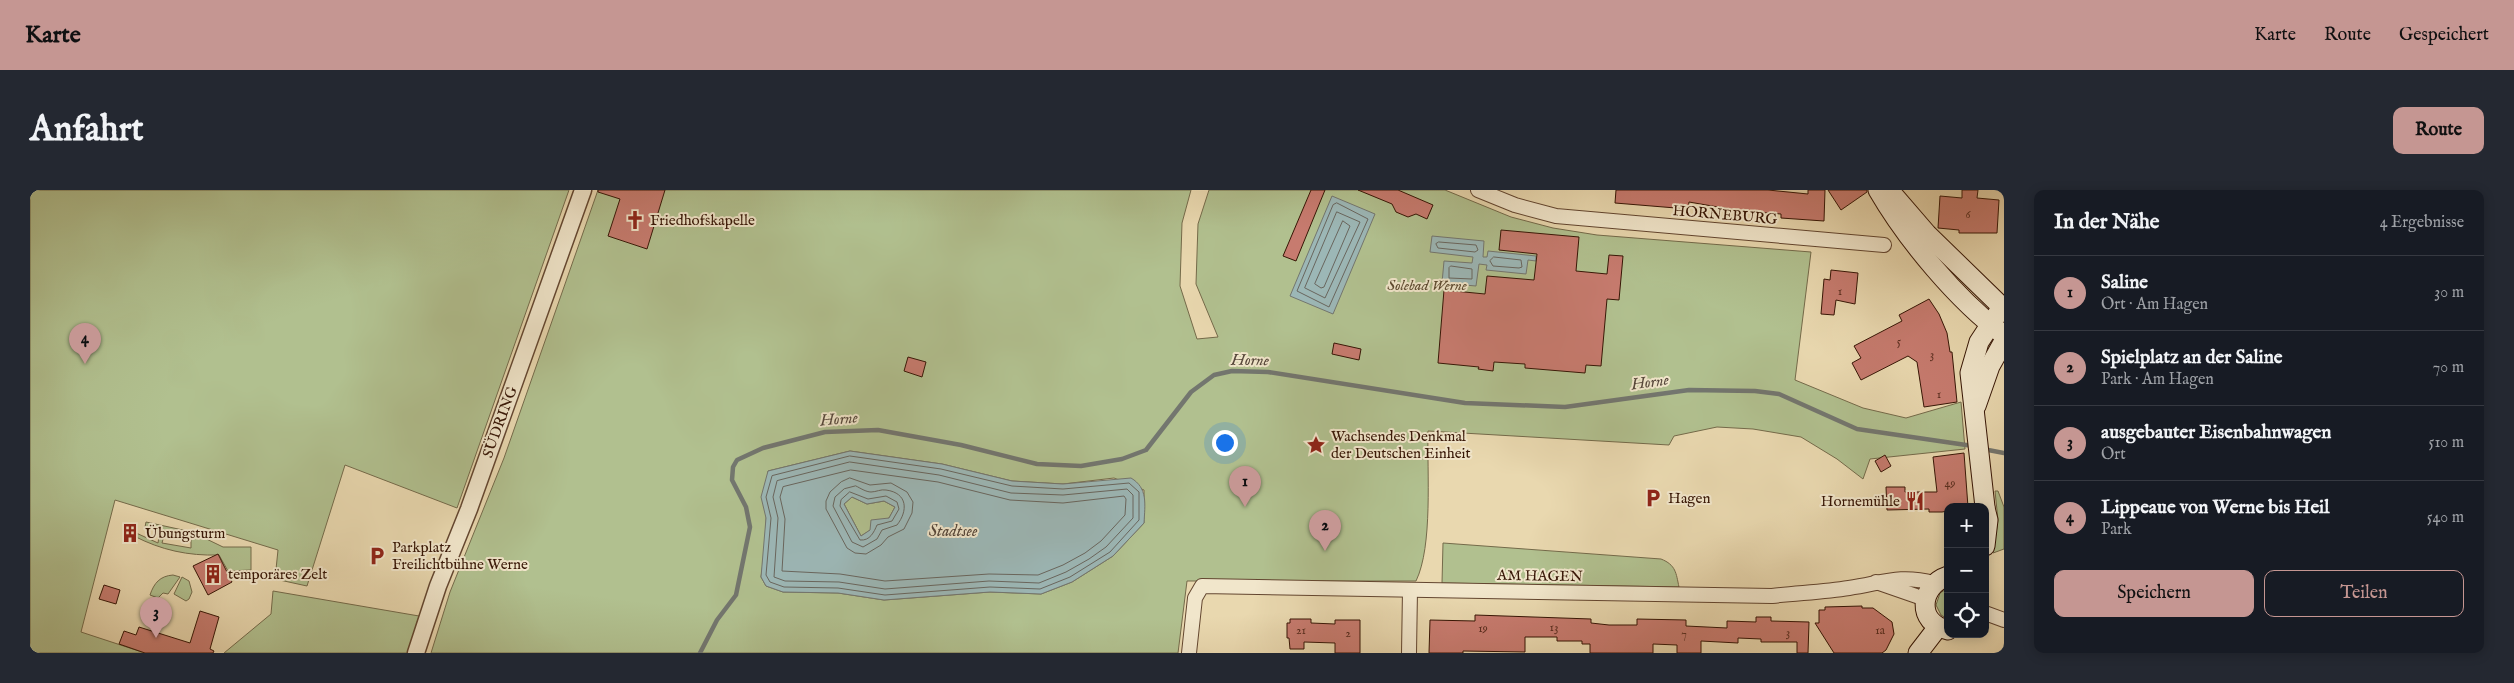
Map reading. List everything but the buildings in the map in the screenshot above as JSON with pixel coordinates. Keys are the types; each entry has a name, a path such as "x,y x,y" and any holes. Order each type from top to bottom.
{"main road":[{"path":"1878,190 1893,216 1920,250 1989,324 2004,336"},
{"path":"1889,190 1927,234 2003,307 1989,324 1976,348 1970,373 1985,503"},
{"path":"1976,419 1990,366 2004,341"},
{"path":"1918,653 1943,628 1927,615 1925,599 1928,590 1941,579"}],"street":[{"name":"SÜDRING","path":"416,653 438,586 475,491 583,190"},
{"name":"HORNEBURG","path":"1478,190 1515,205 1556,216 1884,245"},
{"name":"AM HAGEN","path":"1189,653 1195,598 1202,586 1772,596 1850,588 1896,578 1941,579"},
{"path":"1876,582 1925,599"},
{"path":"1409,653 1410,590"},
{"path":"1989,614 2004,620"}],"green space":[{"path":"30,190 569,190 457,508 345,465 307,586 275,579 278,550 115,500 81,632 145,653 30,653"},
{"name":"Solebad Werne","path":"598,190 1191,190 1182,223 1180,286 1197,339 1218,337 1196,284 1198,224 1209,190 1445,190 1511,217 1553,228 1597,235 1811,252 1795,380 1863,408 1906,418 1961,402 1965,449 1870,459 1863,479 1837,459 1801,437 1753,429 1717,427 1674,436 1669,445 1428,431 1427,529 1425,549 1416,581 1187,581 1178,653 431,653 450,592 504,458","holes":["850,451 942,464 1012,481 1063,484 1114,478 1144,490 1144,523 1113,556 1072,582 1041,594 990,592 884,600 838,593 783,592 766,586 761,577 765,550 768,471"]},
{"path":"1995,491 1998,491 2004,507 2004,549 1993,553 1998,520"},
{"path":"852,497 867,504 884,501 895,507 889,518 861,536 844,504"},
{"path":"146,522 192,532 223,547 251,547 251,570 228,571 219,555 175,551 154,545 134,536 134,532 158,543 160,530 145,527","holes":["165,532 191,538 191,548 162,543"]},
{"path":"1443,543 1661,559 1672,567 1679,587 1442,583"},
{"path":"173,575 180,577 168,594 163,593 158,598 150,595 158,581"},
{"path":"182,577 189,581 192,592 186,601 174,594"},
{"path":"1944,590 1944,617 1941,615 1936,605 1940,593"},
{"path":"273,591 419,616 408,653 224,653 271,614"}],"water":[{"path":"1332,196 1375,214 1333,314 1290,296"},
{"path":"1432,236 1484,241 1483,257 1487,257 1488,251 1536,256 1536,261 1528,260 1526,274 1486,270 1487,265 1479,264 1476,286 1442,283 1444,261 1472,263 1473,257 1430,252"},
{"name":"Stadtsee","path":"850,451 942,464 1012,481 1063,484 1131,478 1143,492 1145,503 1144,523 1113,556 1072,582 1041,594 990,592 884,600 838,593 783,592 766,586 761,577 766,518 761,497 768,471","holes":["852,497 867,504 884,501 895,507 889,518 871,520 870,530 861,536 844,504"]}],"waterway":[{"name":"Horne","path":"700,653 717,620 736,595 750,527 746,507 732,480 733,467 737,460 763,448 825,432 878,430 961,445 1037,464 1081,466 1122,459 1146,450 1191,392 1214,375 1232,371 1268,372 1465,403 1565,407 1689,390 1755,391 1779,394 1857,429 1973,446"},
{"name":"Horne","path":"1983,449 2004,453"}],"place":[{"name":"Friedhofskapelle","path":"635,220"},
{"name":"Lippeaue von Werne bis Heil","path":"85,364"},
{"name":"Wachsendes Denkmal der Deutschen Einheit","path":"1316,445"},
{"name":"Hagen","path":"1653,498"},
{"name":"Hornemühle","path":"1915,501"},
{"name":"Saline","path":"1245,507"},
{"name":"Übungsturm","path":"130,533"},
{"name":"Spielplatz an der Saline","path":"1325,551"},
{"name":"Parkplatz Freilichtbühne Werne","path":"377,556"},
{"name":"temporäres Zelt","path":"213,574"},
{"name":"ausgebauter Eisenbahnwagen","path":"156,638"}]}
